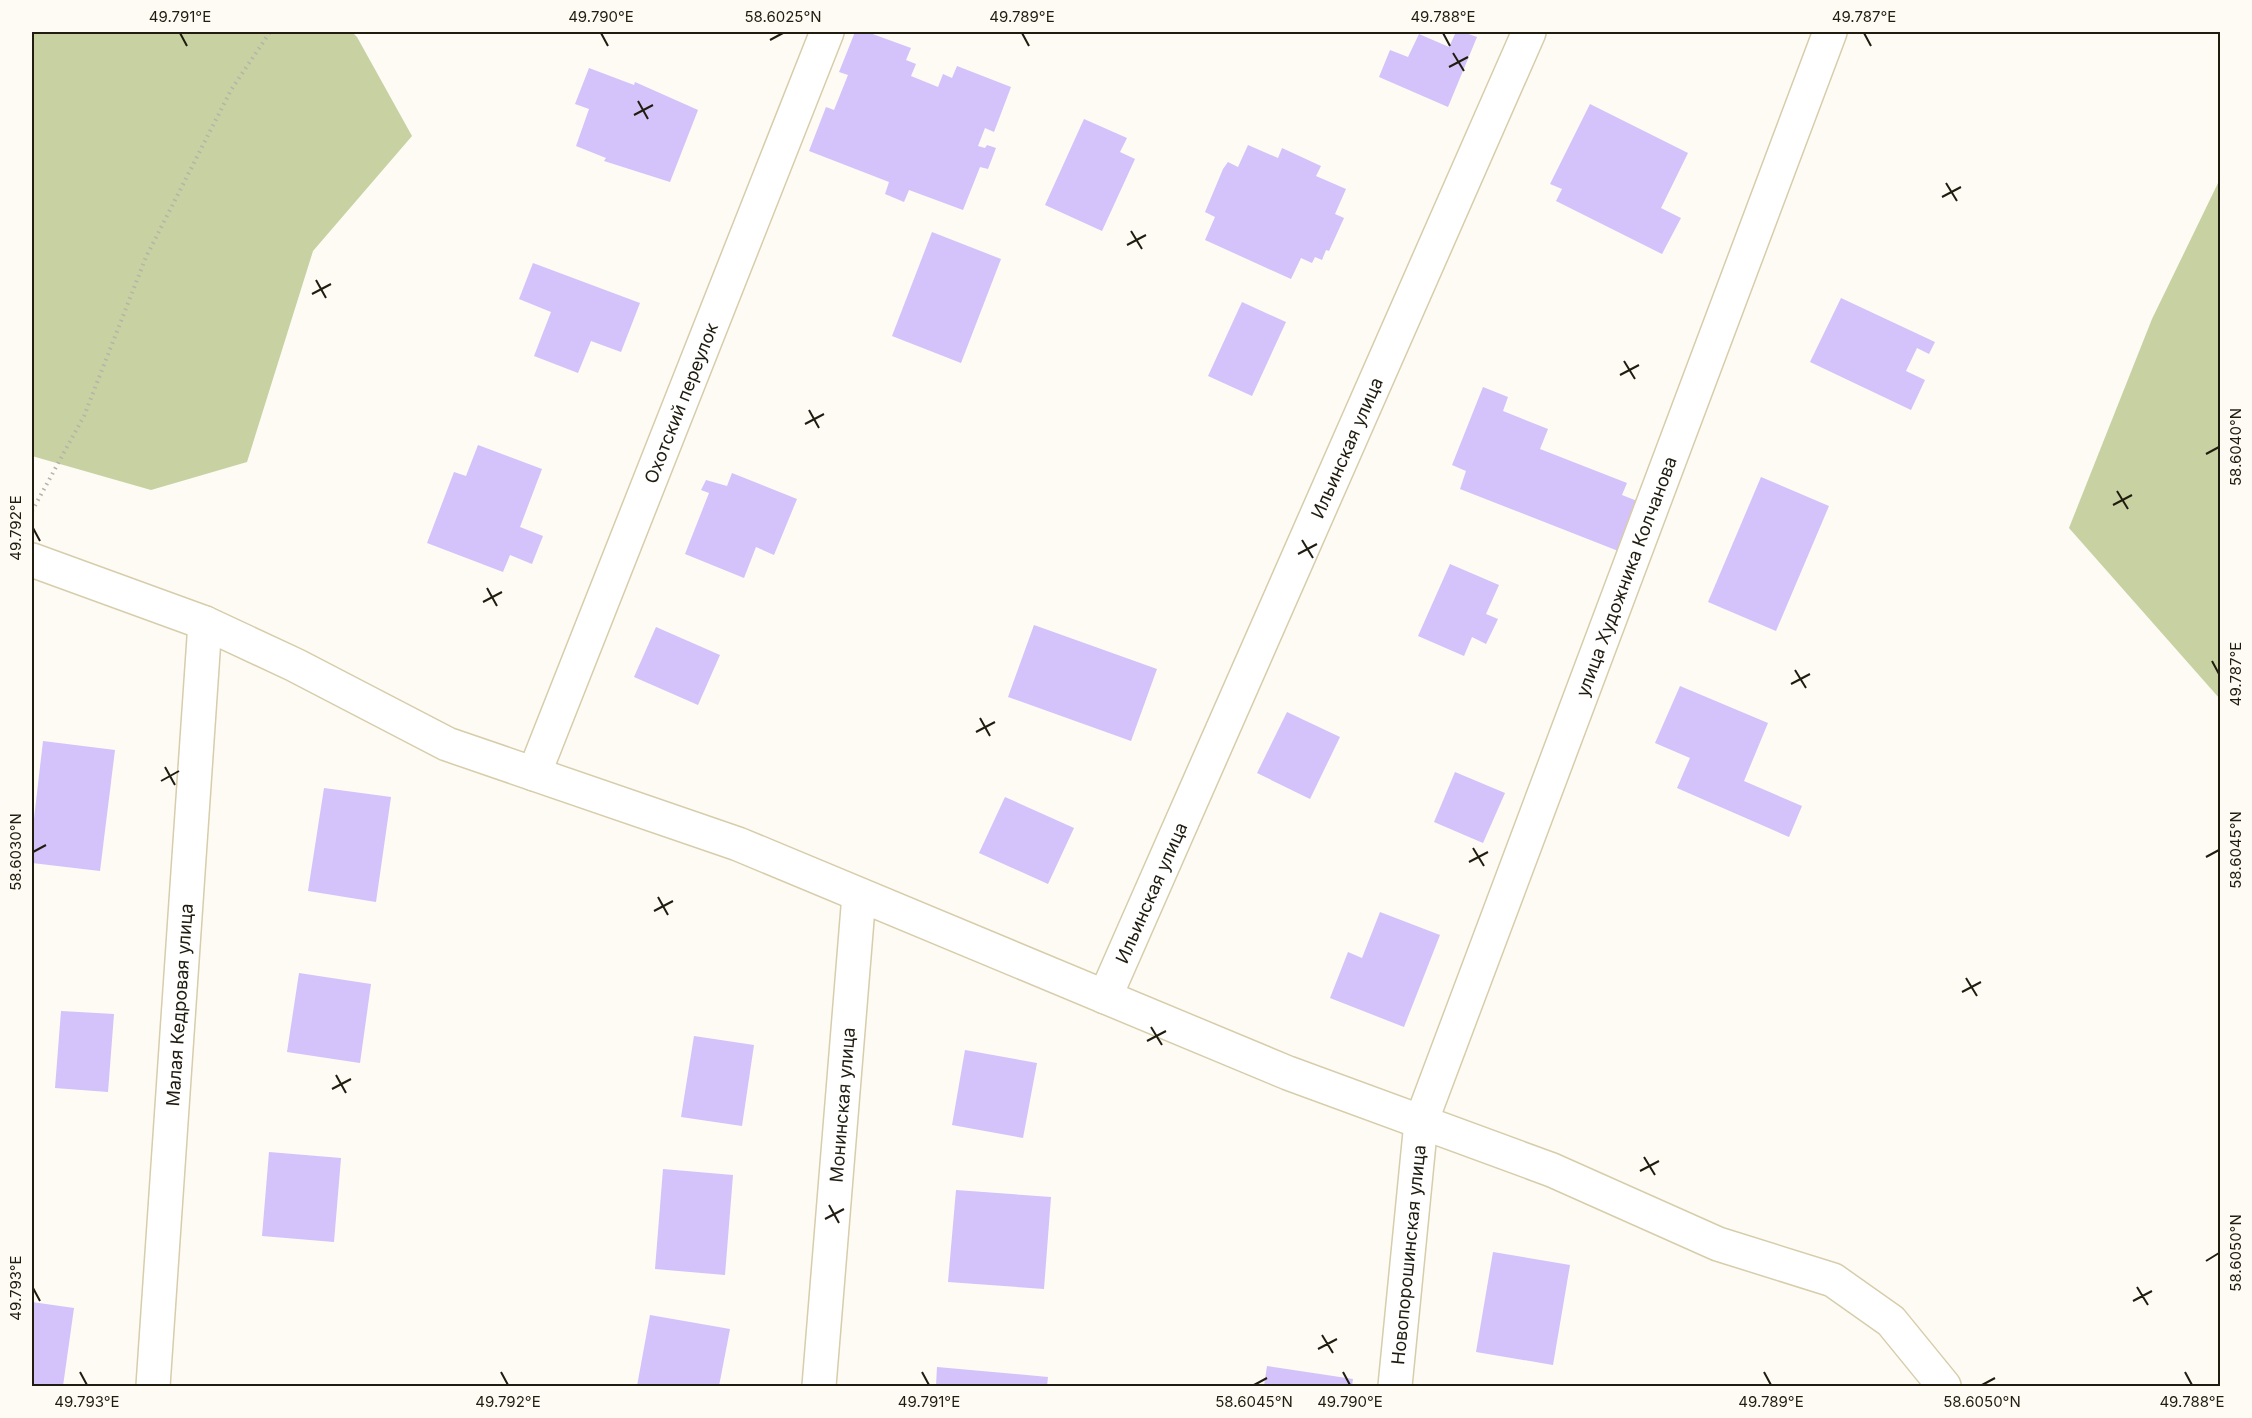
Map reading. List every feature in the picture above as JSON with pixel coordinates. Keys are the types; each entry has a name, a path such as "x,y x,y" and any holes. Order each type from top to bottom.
{"street":[{"name":"Охотский переулок","path":"534,774 827,32"},
{"name":"Ильинская улица","path":"1105,997 1529,32"},
{"name":"улица Художника Колчанова","path":"1421,1122 1830,32"},
{"path":"32,560 205,623 295,665 447,744 738,844 1288,1073 1552,1170 1718,1244 1833,1280 1891,1322 1944,1386"},
{"name":"Малая Кедровая улица","path":"153,1386 205,623"},
{"name":"Монинская улица","path":"819,1386 859,895"},
{"name":"Новопорошинская улица","path":"1395,1386 1421,1122"}],"path":[{"path":"32,511 84,416 146,257 231,90 270,32"}],"green space":[{"path":"32,32 352,32 357,37 412,136 313,251 247,462 151,490 32,456"},
{"path":"2220,179 2220,699 2069,528 2152,319"}],"building":[{"path":"855,32 867,32 911,48 906,60 916,64 911,76 938,87 943,74 952,78 957,66 1011,87 994,132 985,128 978,146 985,148 987,145 996,148 988,169 980,167 963,210 909,190 904,202 885,194 889,182 809,151 826,107 834,110 848,75 839,72"},
{"path":"1456,32 1477,37 1448,107 1379,77 1390,50 1408,57 1419,34 1449,47"},
{"path":"589,68 634,85 635,82 698,110 670,182 604,161 606,158 576,146 589,109 575,104"},
{"path":"1590,104 1688,153 1661,208 1681,218 1662,254 1556,201 1562,189 1550,184"},
{"path":"1084,119 1127,138 1120,152 1135,159 1102,231 1045,205"},
{"path":"1248,145 1278,158 1282,148 1321,166 1316,176 1346,189 1335,214 1344,218 1329,251 1326,250 1322,260 1315,257 1312,263 1301,258 1291,279 1205,240 1215,217 1205,212 1223,169 1228,162 1238,167"},
{"path":"932,232 1001,259 961,363 892,336"},
{"path":"533,263 640,303 621,352 591,341 578,373 534,356 551,312 519,299"},
{"path":"1841,298 1935,342 1929,354 1917,348 1906,371 1925,380 1911,410 1810,362"},
{"path":"1242,302 1286,322 1252,396 1208,376"},
{"path":"1483,387 1508,397 1503,411 1548,429 1540,449 1627,483 1622,495 1650,506 1631,556 1460,489 1466,471 1452,465"},
{"path":"478,445 542,469 520,527 543,536 532,564 510,555 503,572 427,543 454,472 466,476"},
{"path":"732,473 797,499 774,555 756,547 744,578 685,554 709,493 701,490 706,480 727,486"},
{"path":"1761,477 1829,506 1776,631 1708,602"},
{"path":"1450,564 1499,585 1486,614 1498,619 1486,644 1472,637 1464,656 1418,636"},
{"path":"1034,625 1157,669 1131,741 1008,697"},
{"path":"656,627 720,655 698,705 634,677"},
{"path":"1680,686 1768,723 1744,781 1802,806 1789,837 1677,788 1690,758 1655,743"},
{"path":"1287,712 1340,737 1310,799 1257,773"},
{"path":"43,741 115,750 100,871 32,863 32,836"},
{"path":"1455,772 1505,793 1483,843 1434,822"},
{"path":"324,788 391,797 376,902 308,891"},
{"path":"1005,797 1074,828 1048,884 979,853"},
{"path":"1380,912 1440,935 1404,1027 1330,998 1348,952 1362,958"},
{"path":"299,973 371,984 360,1063 287,1052"},
{"path":"61,1011 114,1014 108,1092 55,1088"},
{"path":"694,1036 754,1045 742,1126 681,1117"},
{"path":"965,1050 1037,1063 1023,1138 952,1125"},
{"path":"269,1152 341,1158 334,1242 262,1236"},
{"path":"663,1169 733,1175 725,1275 655,1269"},
{"path":"956,1190 1051,1197 1044,1289 948,1282"},
{"path":"1493,1252 1570,1265 1553,1365 1476,1352"},
{"path":"32,1302 74,1308 63,1386 32,1386"},
{"path":"650,1315 730,1329 719,1386 637,1386"},
{"path":"1267,1366 1353,1379 1352,1386 1264,1386"},
{"path":"937,1367 1048,1377 1047,1386 936,1386"}]}
